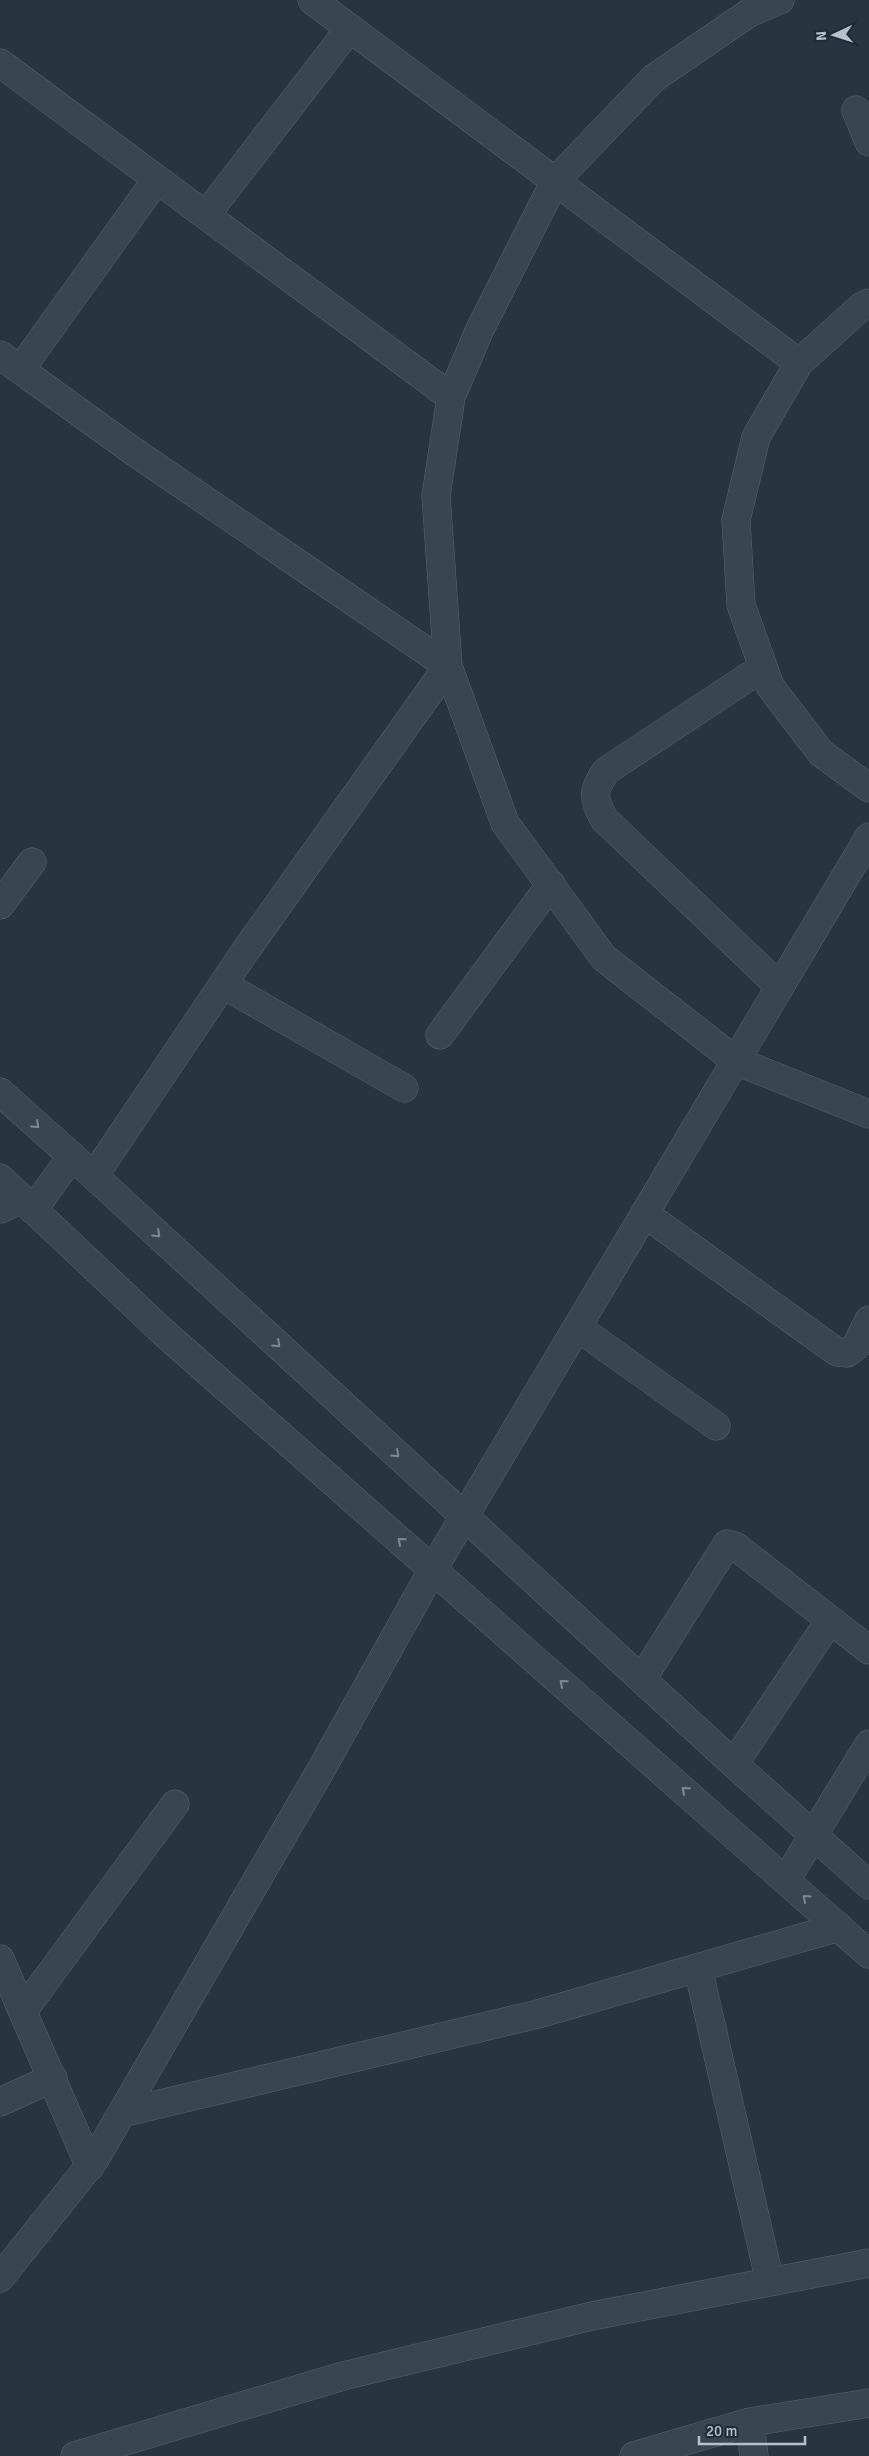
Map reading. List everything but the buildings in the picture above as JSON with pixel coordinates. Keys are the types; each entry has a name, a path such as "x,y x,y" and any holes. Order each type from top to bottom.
{"street":[{"path":"312,0 799,363"},
{"path":"776,1 741,6 654,78 555,181 480,329 451,397 436,496 448,666 506,823 604,958 736,1060 869,1114"},
{"path":"206,215 350,28"},
{"path":"0,63 451,397"},
{"path":"856,110 869,142"},
{"path":"157,179 10,362 133,451 448,666"},
{"path":"869,303 861,307 799,363 756,437 736,520 741,605 770,686 821,753 869,788"},
{"path":"94,1176 246,950 448,666"},
{"path":"763,667 606,771 596,787 595,801 604,819 780,987"},
{"path":"0,2278 90,2166 122,2113 322,1768 464,1516 869,838"},
{"path":"0,905 32,862"},
{"path":"440,1035 551,884"},
{"path":"224,985 404,1088"},
{"path":"0,1092 94,1176 734,1764 869,1885"},
{"path":"18,1206 72,1156"},
{"path":"0,1178 18,1206 869,1954"},
{"path":"645,1214 837,1352 847,1353 856,1346 869,1320"},
{"path":"577,1327 716,1426"},
{"path":"642,1679 727,1544 735,1546 869,1650"},
{"path":"734,1764 830,1620"},
{"path":"786,1880 869,1744"},
{"path":"23,2012 174,1804"},
{"path":"122,2113 538,2014 839,1927"},
{"path":"0,1959 90,2166"},
{"path":"698,1968 770,2282"},
{"path":"0,2102 53,2078"},
{"path":"76,2456 343,2376 592,2316 869,2263"},
{"path":"634,2456 750,2422 869,2403"},
{"path":"750,2422 754,2456"}]}
